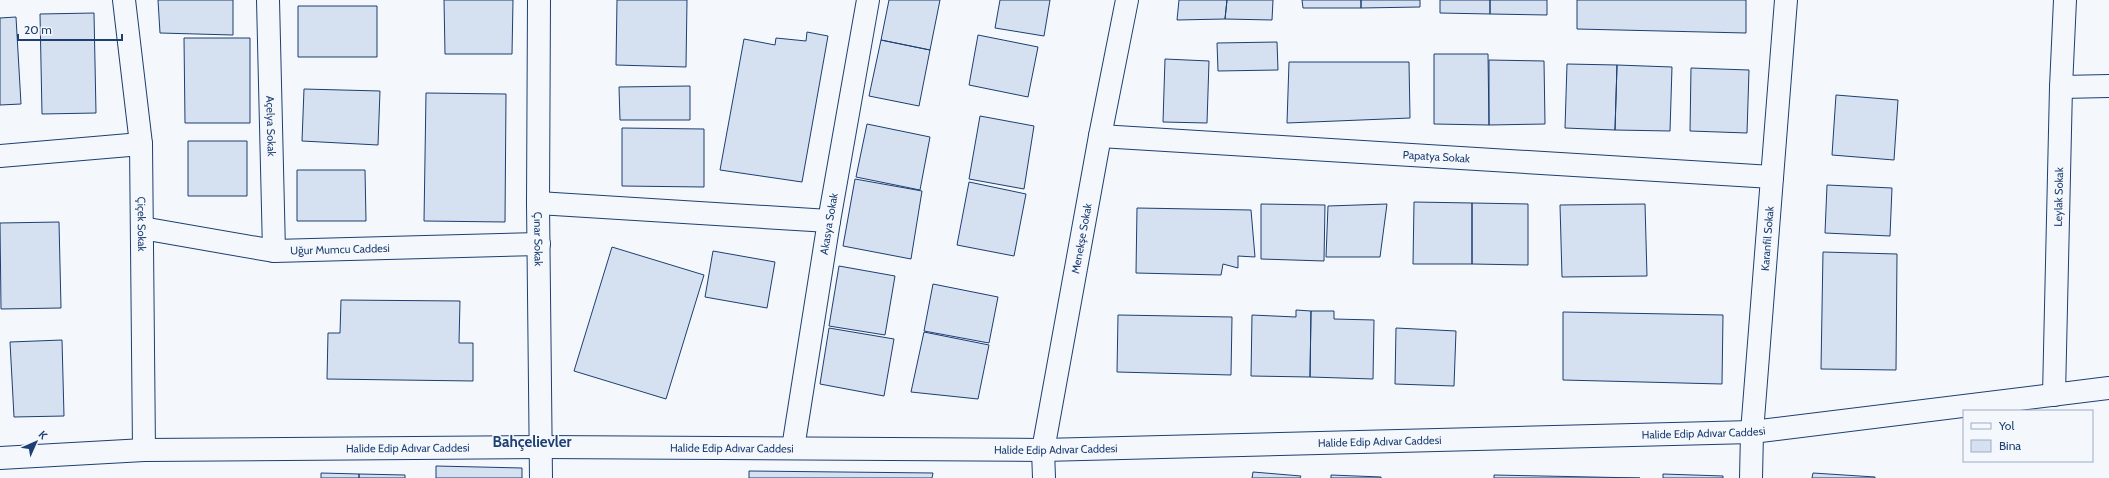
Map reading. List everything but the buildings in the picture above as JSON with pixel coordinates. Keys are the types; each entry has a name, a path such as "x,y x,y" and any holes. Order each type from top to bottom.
{"street":[{"name":"Çiçek Sokak","path":"124,0 141,144 144,450"},
{"name":"Açelya Sokak","path":"268,0 274,251"},
{"name":"Çınar Sokak","path":"539,0 538,202 542,447 541,478"},
{"name":"Akasya Sokak","path":"793,448 829,221 868,0"},
{"name":"Menekşe Sokak","path":"1044,478 1043,450 1100,136 1127,0"},
{"name":"Karanfil Sokak","path":"1751,478 1752,432 1786,0"},
{"name":"Leylak Sokak","path":"2054,395 2061,88 2065,0"},
{"path":"2061,88 2109,86"},
{"name":"Papatya Sokak","path":"1100,136 1772,177"},
{"path":"0,156 141,144"},
{"path":"538,202 829,221"},
{"name":"Uğur Mumcu Caddesi","path":"142,228 274,251 539,244"},
{"name":"Halide Edip Adıvar Caddesi","path":"0,458 144,450 542,447 1043,450 1752,432 2109,388"}],"district":[{"name":"Bahçelievler","path":"532,442"}]}
